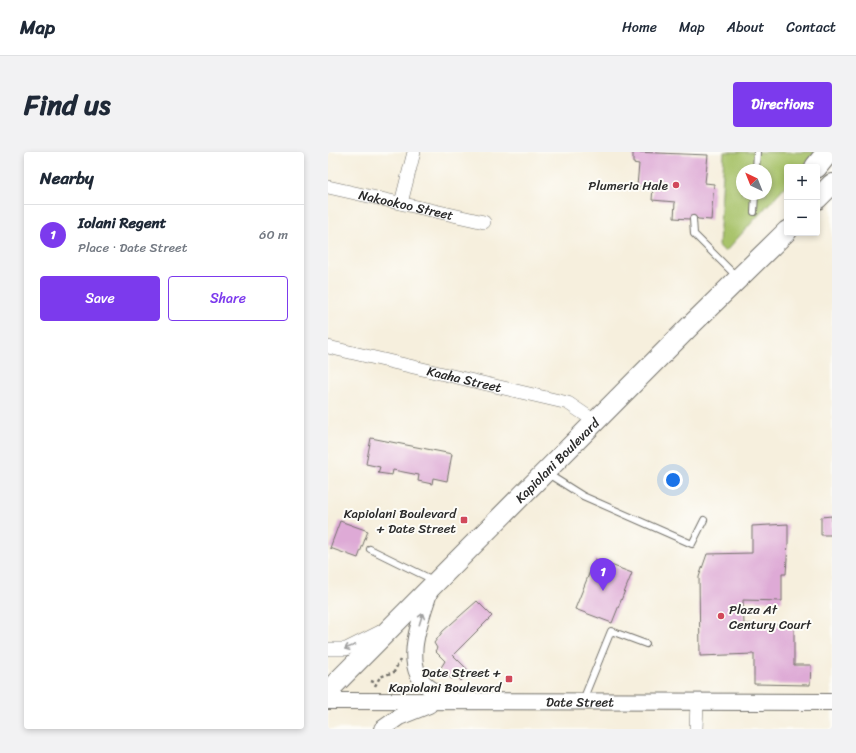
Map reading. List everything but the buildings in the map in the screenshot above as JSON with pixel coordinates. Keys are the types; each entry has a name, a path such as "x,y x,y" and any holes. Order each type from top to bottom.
{"highway":[{"path":"818,164 828,152"}],"main road":[{"path":"820,196 832,184"},
{"name":"Kapiolani Boulevard","path":"328,691 738,278 784,234"}],"street":[{"path":"401,203 414,152"},
{"name":"Nakookoo Street","path":"328,187 484,222"},
{"name":"Kaaha Street","path":"328,347 568,403 596,422"},
{"path":"434,584 413,652 414,667 426,685 455,702"},
{"path":"328,649 346,649 392,626"},
{"name":"Date Street","path":"328,701 832,702"},
{"path":"382,729 399,717 438,702"},
{"path":"696,729 697,702"}],"lane":[{"path":"756,164 757,152"},
{"path":"754,212 755,200"},
{"path":"693,219 694,234 738,278"},
{"path":"545,472 583,496 692,544 704,520"},
{"path":"370,549 434,584"},
{"path":"582,702 611,631 646,644"}],"path":[{"path":"371,681 376,685 380,677 394,672 401,656"}],"green space":[{"path":"724,152 815,152 805,164 784,164 784,187 725,252 719,246"}],"place":[{"name":"Plumeria Hale","path":"676,185"},
{"name":"Kapiolani Boulevard + Date Street","path":"464,520"},
{"name":"Iolani Regent","path":"603,591"},
{"name":"Plaza At Century Court","path":"721,616"},
{"name":"Date Street + Kapiolani Boulevard","path":"509,679"}]}
